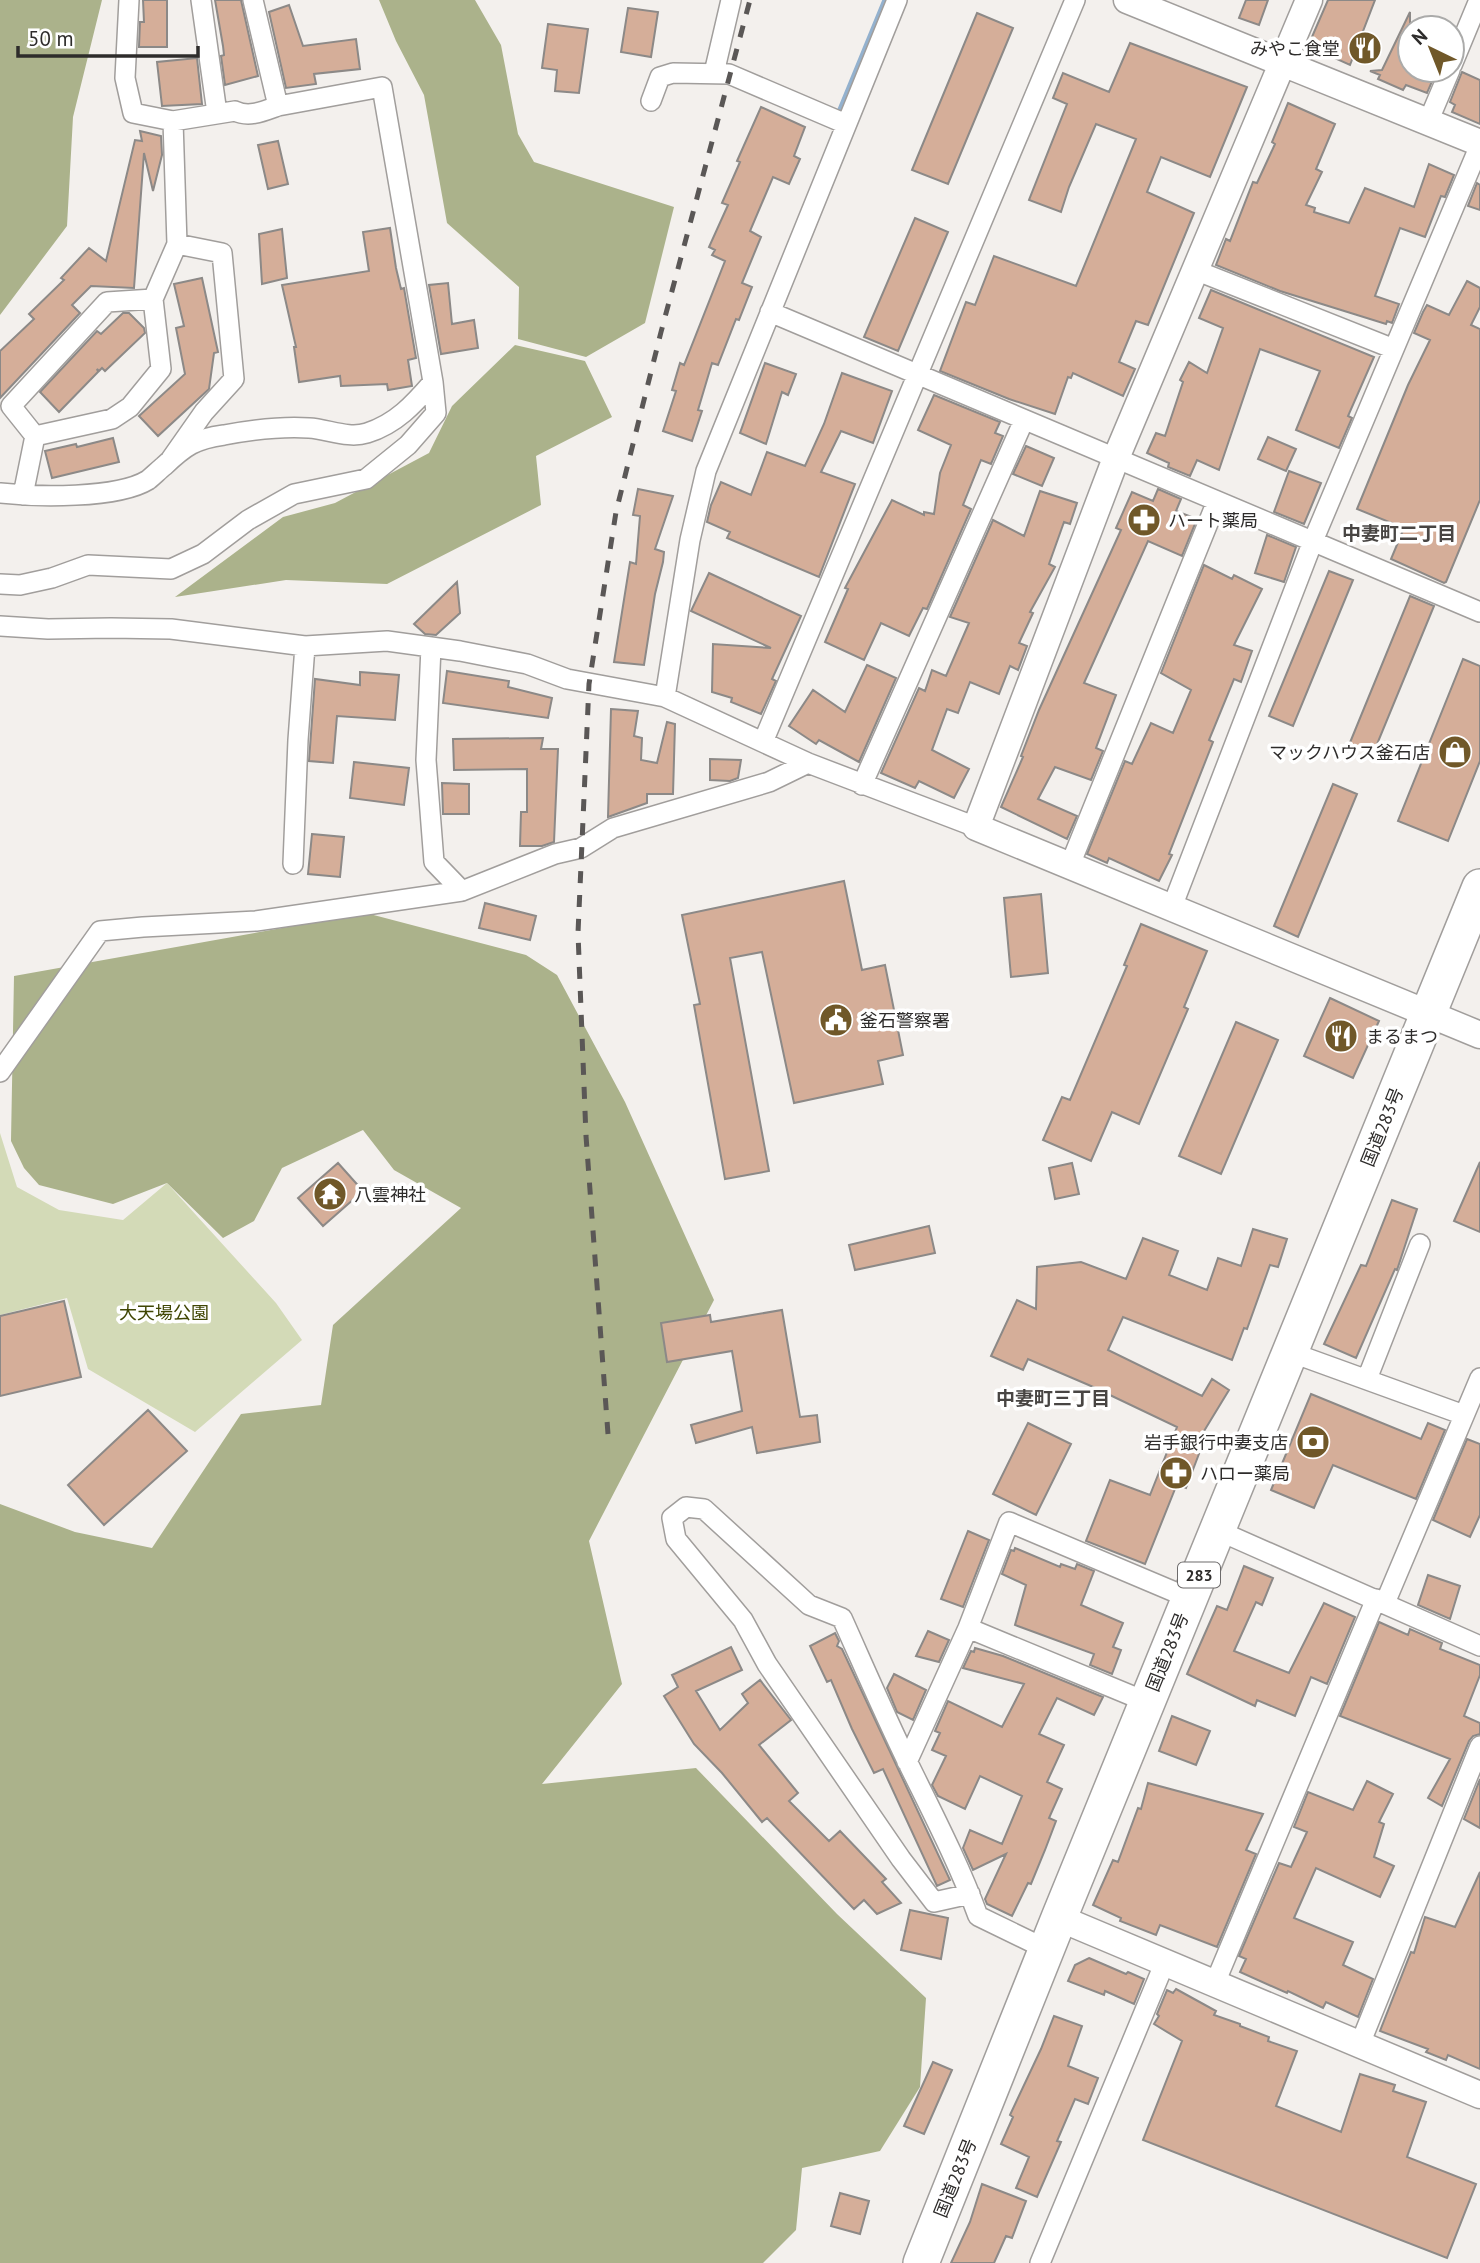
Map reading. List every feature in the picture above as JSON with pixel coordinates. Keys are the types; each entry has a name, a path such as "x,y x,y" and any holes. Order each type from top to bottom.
{"highway":[{"name":"国道283号","path":"920,2263 1480,887"}],"street":[{"path":"0,584 20,585 52,578 88,565 171,569 203,554 248,520 294,494 366,479 408,445 436,413 433,382 382,87 243,115 235,111 173,121 133,113 125,78 129,0"},
{"path":"201,0 217,113"},
{"path":"253,0 278,106"},
{"path":"714,73 732,0"},
{"path":"665,697 691,540 706,471 897,0"},
{"path":"763,742 1076,0"},
{"path":"1127,0 1480,144 1313,541 1172,907"},
{"path":"976,827 1116,458 1309,0"},
{"path":"1466,31 1479,0"},
{"path":"651,101 660,77 673,73 729,74 846,124"},
{"path":"1428,122 1444,84"},
{"path":"34,436 112,419 130,407 162,369 153,299 177,244 173,121"},
{"path":"171,458 204,412 234,379 222,253 177,244"},
{"path":"1195,270 1394,349"},
{"path":"23,495 34,436 11,406 107,302 153,299"},
{"path":"770,313 1480,612"},
{"path":"0,493 92,495 132,485 148,480 195,440 243,431 310,428 341,434 365,434 398,419 433,382"},
{"path":"862,785 1024,420"},
{"path":"1070,865 1217,501"},
{"path":"0,626 48,629 171,629 305,646 387,641 527,664 589,684 665,697 808,764 976,827 1480,1035"},
{"path":"293,864 305,646"},
{"path":"431,647 426,760 434,862 462,891"},
{"path":"0,1072 100,931 256,921 462,891 555,853 581,848 613,828 769,782 808,764"},
{"path":"1367,1380 1420,1244"},
{"path":"1290,1352 1464,1415"},
{"path":"1215,1983 1380,1601 1480,1378"},
{"path":"970,1894 934,1902 901,1859 767,1664 743,1620 676,1539 672,1518 686,1507 704,1509 809,1605 842,1618 970,1894 978,1916 1165,1962 1480,2095"},
{"path":"908,1762 968,1628 1009,1521 1189,1598"},
{"path":"1217,1530 1480,1646"},
{"path":"968,1628 1147,1702"},
{"path":"1360,2045 1480,1746"},
{"path":"1040,2263 1165,1962"}],"green space":[{"path":"0,0 102,0 73,117 67,226 0,315"},
{"path":"379,0 475,0 501,45 518,134 534,162 674,207 645,323 586,357 518,339 519,287 447,223 424,95 396,41"},
{"path":"515,345 585,361 612,417 536,456 541,505 387,584 286,580 175,597 283,517 335,503 429,453 452,406"},
{"path":"366,913 526,955 557,975 625,1102 714,1300 589,1541 622,1684 542,1784 696,1768 837,1914 926,1998 920,2087 880,2151 802,2168 796,2230 763,2263 0,2263 0,1504 75,1532 152,1548 241,1414 321,1405 333,1325 461,1208 394,1170 363,1130 282,1168 254,1221 223,1238 167,1183 113,1204 39,1185 24,1168 11,1141 14,976"},
{"name":"大天場公園","path":"0,1133 17,1187 59,1210 123,1220 167,1183 276,1303 302,1340 195,1432 88,1369 67,1298 0,1315"}],"building":[{"path":"143,0 167,0 167,47 139,47 140,22 144,22"},
{"path":"215,0 241,0 258,76 225,85 221,56 224,55 223,46"},
{"path":"1246,0 1268,0 1259,25 1239,18"},
{"path":"1328,0 1375,0 1350,65 1308,46"},
{"path":"289,5 303,46 356,39 360,69 314,74 316,84 286,88 269,12"},
{"path":"628,8 658,12 651,57 621,52"},
{"path":"977,13 1013,28 948,184 912,170"},
{"path":"548,24 588,29 579,93 555,91 557,70 542,68"},
{"path":"1396,41 1396,84 1431,84 1427,93 1406,85 1403,90 1378,79 1380,75 1370,71 1382,70"},
{"path":"1130,43 1247,87 1210,177 1161,157 1147,192 1194,213 1148,325 1136,321 1119,362 1135,369 1123,396 1073,373 1071,378 1068,377 1055,414 940,371 966,302 975,305 994,256 1076,286 1136,139 1096,124 1061,212 1029,200 1067,104 1053,98 1063,73 1109,92"},
{"path":"197,58 202,104 162,106 157,62"},
{"path":"1466,74 1480,80 1480,124 1452,112 1455,105 1450,102 1457,84 1466,84"},
{"path":"1288,103 1335,124 1316,169 1322,172 1306,205 1315,208 1314,212 1349,223 1365,188 1414,207 1429,164 1454,175 1445,197 1441,196 1425,237 1400,228 1375,296 1399,304 1392,323 1387,321 1386,324 1280,291 1216,265 1226,239 1230,241 1253,182 1257,183 1275,144 1272,142"},
{"path":"761,107 805,127 794,156 800,159 789,184 773,177 750,231 761,237 742,283 752,287 718,365 712,363 698,410 702,411 692,441 663,431 676,391 672,390 680,363 684,365 725,261 712,255 715,250 709,247 728,205 722,203 740,162 737,161"},
{"path":"140,131 161,136 162,155 153,191 144,153 134,288 91,286 72,305 80,313 0,398 0,351 34,319 29,314 64,280 61,278 89,248 106,261 135,140 142,141"},
{"path":"278,141 288,184 268,189 258,145"},
{"path":"1477,183 1480,185 1480,210 1468,206"},
{"path":"915,218 948,232 898,351 864,337"},
{"path":"390,228 416,358 408,360 412,386 388,390 387,384 341,386 340,376 299,382 296,347 282,285 369,271 363,232"},
{"path":"282,229 287,278 262,284 259,234"},
{"path":"202,278 218,352 214,353 209,389 158,436 139,416 185,374 176,328 184,326 174,284"},
{"path":"1467,281 1480,288 1480,307 1471,325 1480,329 1480,500 1444,583 1391,559 1404,528 1357,509 1408,385 1430,340 1414,333 1423,312 1427,305 1449,315"},
{"path":"448,283 452,324 474,320 478,348 441,354 429,285"},
{"path":"1211,290 1374,357 1348,416 1352,418 1339,448 1296,430 1320,371 1260,349 1219,470 1197,460 1190,476 1168,467 1169,463 1147,453 1156,433 1165,436 1183,382 1180,380 1189,362 1207,373 1223,328 1199,318"},
{"path":"123,313 129,313 144,328 145,333 105,371 102,368 99,371 97,369 98,372 59,412 40,392 97,331 101,334"},
{"path":"765,363 796,374 788,395 782,392 766,444 740,433"},
{"path":"842,373 892,391 873,443 841,431 821,472 855,484 819,577 727,538 730,532 707,522 721,482 751,495 767,452 805,466 824,424"},
{"path":"934,395 1000,422 995,433 1003,436 991,464 981,460 963,505 971,509 927,609 923,608 909,636 881,623 864,660 825,642 848,589 845,588 892,500 924,515 924,512 934,514 940,473 951,445 918,430"},
{"path":"1268,437 1296,449 1286,471 1258,459"},
{"path":"113,438 119,462 52,478 45,451"},
{"path":"1026,446 1054,458 1042,486 1013,474"},
{"path":"1289,471 1321,483 1304,524 1274,512"},
{"path":"638,489 673,496 655,549 664,552 644,665 614,662 630,562 636,564 640,516 633,515"},
{"path":"1158,489 1181,499 1176,511 1197,519 1182,556 1148,541 1084,683 1116,695 1096,748 1103,751 1091,780 1055,767 1038,799 1077,816 1067,839 1001,807 1023,757 1021,756 1039,710 1121,530 1116,528 1132,492 1153,501"},
{"path":"1040,491 1077,503 1070,524 1064,522 1049,564 1055,567 1030,612 1033,613 1019,643 1027,646 1018,670 1010,666 999,694 970,682 958,713 947,709 932,750 969,769 954,798 919,781 915,788 881,773 919,688 925,691 932,670 946,676 969,623 950,617 993,520 1024,536"},
{"path":"1267,535 1296,547 1284,582 1255,573"},
{"path":"1204,565 1232,579 1234,575 1262,589 1234,645 1252,651 1241,682 1234,679 1209,740 1213,742 1169,854 1172,855 1159,881 1109,858 1107,863 1087,854 1125,761 1132,764 1151,723 1173,733 1191,690 1161,673"},
{"path":"1329,571 1353,580 1293,726 1269,716"},
{"path":"709,573 801,616 772,679 776,681 761,714 731,702 732,698 712,692 713,644 771,648 691,611"},
{"path":"457,582 460,613 436,635 425,634 414,624"},
{"path":"1410,596 1434,606 1373,754 1349,745"},
{"path":"1463,659 1480,666 1480,761 1448,841 1398,821"},
{"path":"867,665 896,678 859,762 819,740 816,744 789,726 813,690 845,712"},
{"path":"447,671 509,681 508,687 552,698 548,718 443,703"},
{"path":"360,672 399,675 395,720 337,716 333,763 309,761 315,679 360,685"},
{"path":"611,709 638,711 634,736 642,738 641,760 657,763 667,722 675,724 673,794 647,794 647,803 608,817"},
{"path":"543,738 541,749 558,749 554,842 542,846 520,846 521,812 527,812 527,769 454,770 453,739"},
{"path":"710,759 741,760 738,778 730,781 710,780"},
{"path":"354,762 409,768 404,805 350,798"},
{"path":"442,783 469,784 469,814 443,814"},
{"path":"1333,784 1357,794 1298,937 1274,926"},
{"path":"312,834 344,837 340,877 308,874"},
{"name":"釜石警察署","path":"844,881 862,970 885,965 903,1055 878,1061 883,1084 794,1103 762,952 730,958 769,1171 725,1179 694,1005 700,1004 682,915"},
{"path":"1041,894 1048,973 1011,977 1004,898"},
{"path":"485,903 536,916 530,940 479,928"},
{"path":"1141,924 1207,951 1184,1007 1188,1009 1139,1124 1112,1112 1091,1161 1043,1140 1062,1097 1070,1100 1127,966 1124,965"},
{"path":"1330,998 1379,1021 1353,1078 1304,1056"},
{"path":"1236,1022 1278,1040 1221,1174 1179,1156"},
{"path":"1480,1162 1480,1232 1454,1221"},
{"name":"八雲神社","path":"338,1163 363,1191 323,1226 298,1198"},
{"path":"1072,1163 1079,1194 1055,1199 1049,1168"},
{"path":"1392,1200 1417,1209 1397,1270 1395,1269 1356,1358 1324,1344 1361,1265 1366,1266"},
{"path":"929,1226 935,1253 855,1270 849,1245"},
{"path":"1253,1229 1287,1239 1278,1267 1270,1265 1247,1329 1244,1328 1232,1360 1123,1317 1108,1350 1202,1396 1212,1379 1229,1390 1201,1436 1205,1438 1186,1488 1177,1484 1145,1564 1086,1541 1110,1480 1150,1495 1177,1427 1028,1359 1023,1370 991,1356 1017,1300 1036,1309 1037,1267 1081,1262 1126,1279 1143,1238 1178,1251 1169,1275 1207,1290 1218,1258 1241,1266"},
{"path":"64,1301 81,1377 0,1396 0,1316"},
{"path":"782,1310 800,1417 817,1415 820,1442 757,1453 752,1427 696,1443 691,1425 742,1411 732,1351 667,1362 661,1323 710,1315 711,1322"},
{"path":"1311,1394 1421,1439 1428,1423 1445,1430 1416,1499 1333,1465 1314,1508 1271,1490"},
{"path":"148,1410 187,1451 104,1525 68,1485"},
{"path":"1028,1423 1071,1444 1036,1515 993,1494"},
{"path":"1467,1439 1480,1444 1480,1515 1470,1537 1433,1520"},
{"path":"968,1531 989,1540 963,1607 941,1599"},
{"path":"1015,1548 1060,1567 1061,1564 1075,1569 1077,1564 1094,1571 1081,1605 1123,1623 1113,1647 1121,1650 1112,1674 1090,1665 1094,1654 1015,1625 1026,1585 1002,1574 1011,1550 1014,1551"},
{"path":"1244,1566 1273,1578 1262,1605 1256,1602 1234,1651 1289,1673 1324,1603 1355,1617 1327,1684 1311,1677 1295,1716 1257,1700 1255,1706 1187,1674 1217,1606 1227,1610"},
{"path":"1428,1575 1460,1586 1450,1619 1418,1605"},
{"path":"1379,1622 1408,1635 1410,1629 1442,1643 1440,1649 1480,1665 1480,1675 1464,1716 1480,1723 1480,1734 1469,1741 1442,1806 1428,1798 1450,1759 1340,1716"},
{"path":"928,1631 949,1640 939,1662 916,1656"},
{"path":"835,1633 839,1641 837,1646 842,1649 950,1880 937,1886 883,1769 874,1773 831,1680 827,1682 810,1646"},
{"path":"731,1647 742,1670 696,1691 720,1730 748,1703 742,1694 760,1680 791,1720 759,1745 798,1793 789,1801 829,1841 840,1831 886,1879 882,1882 901,1903 877,1914 864,1900 854,1909 767,1818 762,1822 694,1744 664,1696 678,1687 672,1675"},
{"path":"975,1648 1003,1656 1103,1697 1094,1715 1057,1698 1039,1734 1064,1745 1047,1782 1062,1789 1049,1818 1056,1821 1045,1850 1031,1884 1028,1883 1012,1916 987,1904 985,1899 1006,1854 973,1870 963,1848 970,1830 1002,1844 1022,1796 980,1776 965,1809 938,1796 932,1785 946,1756 932,1750 940,1733 935,1731 948,1701 1002,1727 1024,1684 963,1668"},
{"path":"894,1674 926,1690 913,1720 897,1712 887,1688"},
{"path":"1172,1716 1210,1731 1196,1765 1159,1751"},
{"path":"1480,1779 1480,1828 1464,1819"},
{"path":"1367,1781 1393,1794 1379,1822 1384,1824 1374,1857 1394,1866 1380,1897 1316,1868 1294,1918 1353,1942 1343,1965 1373,1979 1358,2017 1326,2002 1323,2008 1240,1972 1246,1959 1239,1956 1279,1863 1291,1867 1307,1832 1294,1827 1308,1792 1353,1810"},
{"path":"1148,1783 1263,1814 1246,1850 1256,1854 1217,1947 1160,1925 1156,1935 1120,1921 1121,1918 1093,1905 1113,1860 1118,1862 1138,1808 1141,1809"},
{"path":"1480,1872 1480,2069 1448,2055 1446,2060 1426,2052 1428,2049 1380,2031 1411,1952 1414,1953 1425,1917 1455,1927"},
{"path":"910,1910 948,1918 941,1959 901,1950"},
{"path":"1089,1958 1144,1979 1134,2004 1105,1991 1104,1995 1068,1981 1075,1965"},
{"path":"1176,1989 1216,2011 1214,2015 1269,2037 1268,2041 1297,2051 1276,2106 1341,2132 1360,2074 1395,2085 1393,2091 1426,2102 1407,2157 1476,2184 1447,2258 1143,2140 1182,2041 1154,2024 1167,1990 1173,1993"},
{"path":"1054,2016 1082,2026 1068,2066 1098,2078 1088,2104 1075,2099 1057,2141 1061,2142 1037,2197 1016,2188 1029,2157 1001,2144 1013,2117 1010,2115"},
{"path":"933,2062 952,2070 924,2134 904,2126"},
{"path":"982,2184 1026,2201 1012,2238 1006,2236 994,2263 951,2263 970,2222"},
{"path":"840,2193 869,2201 860,2234 831,2226"}],"waterway":[{"path":"840,112 886,0"}],"railway":[{"path":"608,1434 586,1136 578,933 589,684 616,512 750,0"}],"place":[{"name":"みやこ食堂","path":"1365,48"},
{"name":"ハート薬局","path":"1144,520"},
{"name":"マックハウス釜石店","path":"1455,752"},
{"name":"釜石警察署","path":"836,1020"},
{"name":"まるまつ","path":"1341,1036"},
{"name":"八雲神社","path":"330,1194"},
{"name":"岩手銀行中妻支店","path":"1313,1442"},
{"name":"ハロー薬局","path":"1176,1473"}],"district":[{"name":"中妻町二丁目","path":"1399,533"},
{"name":"中妻町三丁目","path":"1053,1398"}]}
